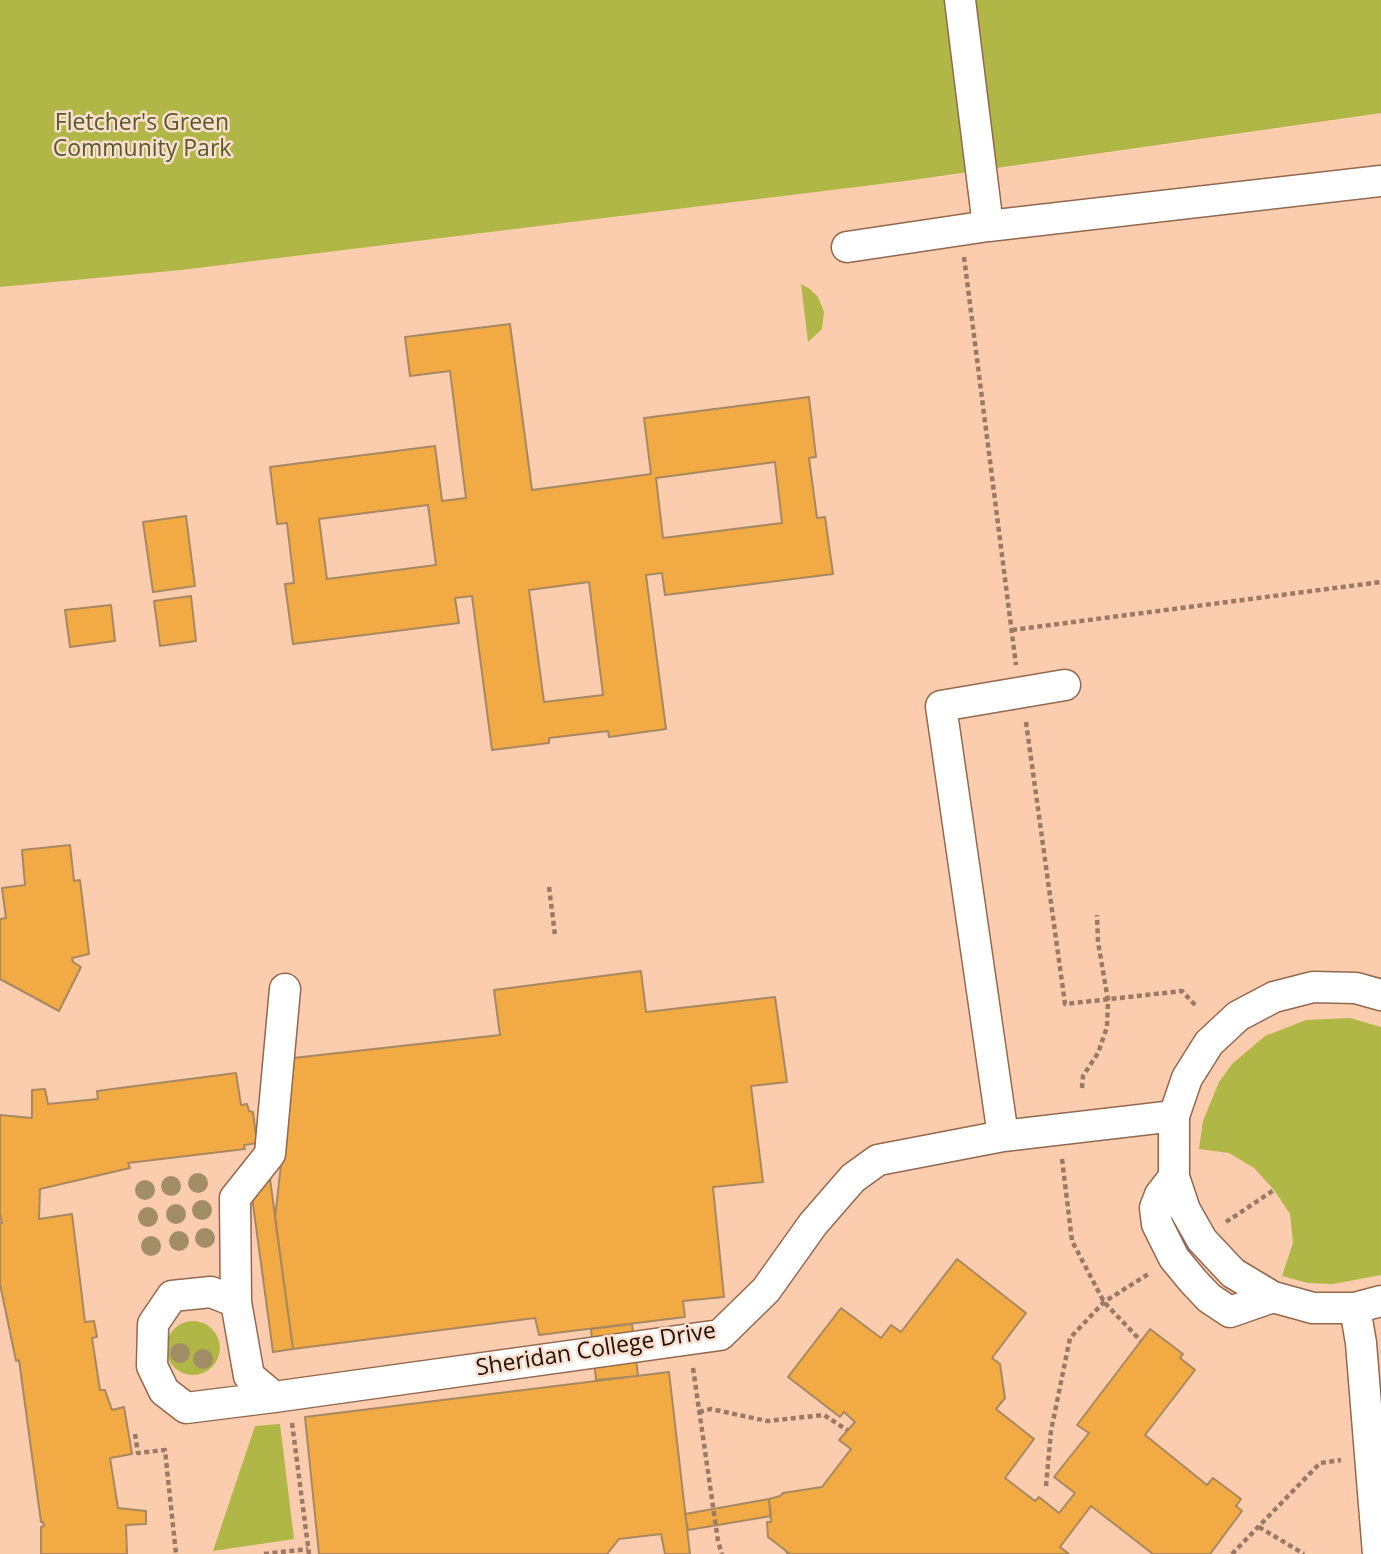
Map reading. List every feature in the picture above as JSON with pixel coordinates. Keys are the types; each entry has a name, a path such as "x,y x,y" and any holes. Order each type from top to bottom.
{"street":[{"path":"960,0 988,226"},
{"path":"847,247 988,226 1381,181"},
{"path":"1003,1136 964,858 943,735 941,706 1065,685"},
{"path":"1378,1554 1360,1343 1368,1304 1314,1308 1273,1297 1233,1273 1202,1240 1185,1210 1174,1177 1174,1116 1187,1077 1209,1044 1238,1016 1274,997 1313,987 1356,988 1381,995"},
{"path":"283,1406 249,1376 236,1302 235,1198 270,1154 285,989"},
{"name":"Sheridan College Drive","path":"236,1302 211,1292 173,1296 153,1324 152,1366 164,1391 186,1408 283,1406 720,1335 766,1290 813,1224 853,1178 878,1160 1003,1136 1174,1116"}],"path":[{"path":"964,253 1012,631 1065,1004 1182,991 1196,1006"},
{"path":"1012,631 1381,582"},
{"path":"549,887 555,935"},
{"path":"1082,1088 1083,1076 1098,1053 1107,1027 1108,1000 1098,942 1097,915"},
{"path":"1061,1151 1072,1241 1104,1302 1141,1341"},
{"path":"1219,1227 1275,1190"},
{"path":"1046,1486 1051,1432 1070,1338 1104,1302 1156,1269"},
{"path":"693,1364 722,1554"},
{"path":"264,1554 308,1551 283,1406"},
{"path":"699,1412 711,1409 766,1420 824,1415 847,1430"},
{"path":"135,1434 138,1453 165,1450 176,1554"},
{"path":"1232,1554 1320,1463 1349,1459"},
{"path":"1259,1527 1304,1554"}],"green space":[{"name":"Fletcher's Green Community Park","path":"0,0 1381,0 1381,113 905,181 181,270 0,287"},
{"path":"801,284 818,297 824,312 822,329 808,342"},
{"path":"1350,1018 1381,1027 1381,1275 1333,1284 1308,1283 1282,1276 1293,1243 1290,1214 1274,1190 1254,1168 1229,1153 1199,1149 1203,1121 1219,1082 1232,1064 1265,1036 1306,1020"},
{"path":"193,1321 212,1329 220,1348 212,1367 193,1375 174,1367 166,1348 174,1329"},
{"path":"280,1424 294,1539 213,1551 255,1426"}],"building":[{"path":"510,324 532,490 651,474 644,418 809,397 816,457 809,458 817,518 825,517 833,574 665,595 662,573 646,575 666,729 609,737 608,731 549,738 549,743 492,750 472,596 455,598 459,623 293,644 285,584 294,583 287,523 277,524 270,467 435,446 442,501 466,498 450,371 410,376 405,337","holes":["775,462 782,523 663,538 656,478","428,505 436,565 327,579 319,519","589,582 603,695 544,702 529,590"]},
{"path":"186,516 195,586 153,592 143,522"},
{"path":"191,596 196,641 160,646 154,601"},
{"path":"111,605 115,641 70,647 65,610"},
{"path":"70,845 74,881 80,880 89,954 72,958 73,962 81,967 59,1011 0,979 0,919 6,918 2,888 25,885 22,850"},
{"path":"641,971 646,1012 775,997 787,1082 751,1086 763,1182 713,1187 724,1297 683,1301 685,1317 539,1335 535,1318 293,1349 275,1218 293,1058 500,1035 494,990"},
{"path":"236,1073 241,1105 247,1104 249,1111 253,1112 257,1143 244,1145 245,1149 128,1163 130,1168 40,1189 39,1219 72,1214 85,1322 94,1321 97,1337 92,1338 100,1390 105,1390 112,1410 124,1407 132,1454 110,1458 118,1508 146,1511 146,1524 126,1525 127,1554 41,1554 41,1527 44,1526 41,1522 19,1360 16,1361 0,1284 0,1115 32,1118 32,1090 45,1089 48,1104 98,1099 97,1091"},
{"path":"270,1179 293,1349 273,1352 250,1182"},
{"path":"957,1259 1026,1313 992,1358 1000,1364 1005,1398 996,1409 1034,1439 1005,1478 1035,1501 1039,1497 1059,1513 1075,1493 1054,1477 1089,1433 1077,1425 1150,1329 1183,1354 1180,1358 1195,1370 1145,1435 1207,1485 1213,1478 1241,1499 1236,1506 1242,1511 1210,1554 1153,1554 1091,1506 1060,1547 1069,1554 790,1554 768,1537 767,1522 771,1522 769,1499 783,1493 822,1487 851,1449 839,1440 855,1422 844,1412 840,1417 788,1377 841,1308 881,1338 891,1325 901,1332"},
{"path":"632,1324 638,1376 596,1380 591,1329"},
{"path":"669,1372 690,1554 665,1554 661,1534 619,1539 607,1554 319,1554 305,1417"},
{"path":"769,1499 771,1516 688,1530 685,1514"}]}
